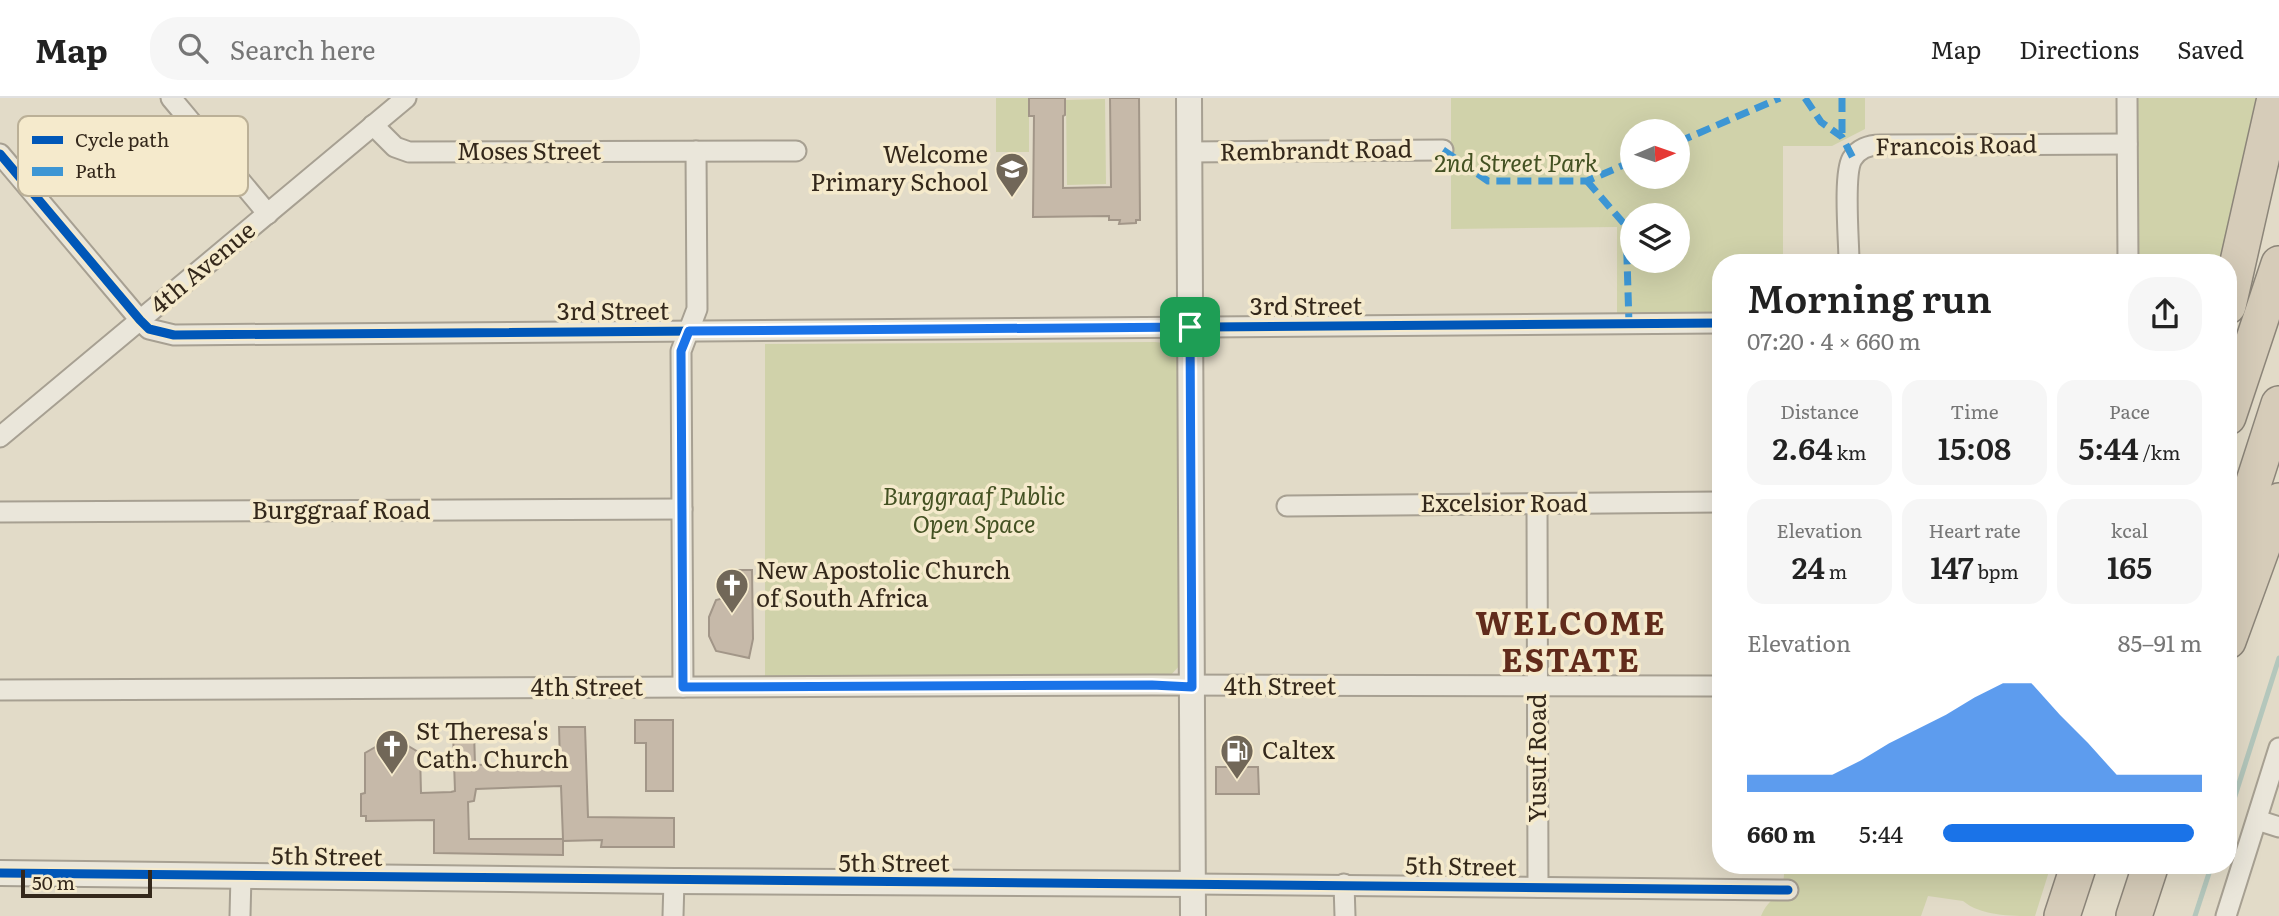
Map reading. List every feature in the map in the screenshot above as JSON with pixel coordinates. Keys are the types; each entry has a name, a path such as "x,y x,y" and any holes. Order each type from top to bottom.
{"highway":[{"path":"2237,266 2275,98"},
{"path":"2237,390 2279,264"},
{"path":"2237,534 2279,404"},
{"path":"2237,616 2279,501"},
{"path":"2062,916 2076,874"},
{"path":"2113,916 2127,874"},
{"path":"2134,916 2148,874"}],"street":[{"path":"171,98 186,116"},
{"name":"4th Avenue","path":"2,430 140,320 406,98"},
{"path":"1189,98 1194,916"},
{"path":"2127,98 2128,254"},
{"name":"Moses Street","path":"373,125 395,147 409,152 796,151"},
{"name":"Francois Road","path":"1849,254 1848,173 1853,158 1867,146 2127,144"},
{"name":"Rembrandt Road","path":"1189,152 1443,150"},
{"path":"683,687 681,351 697,309 696,151"},
{"path":"0,154 18,175"},
{"path":"248,190 268,214"},
{"path":"35,196 140,320"},
{"name":"3rd Street","path":"140,320 149,329 174,335 1712,323"},
{"name":"Excelsior Road","path":"1287,506 1712,502"},
{"name":"Yusuf Road","path":"1537,503 1538,887"},
{"name":"Burggraaf Road","path":"0,512 682,509"},
{"name":"4th Street","path":"0,691 1152,685 1712,686"},
{"path":"2226,916 2279,748"},
{"path":"2257,820 2279,827"},
{"name":"5th Street","path":"0,873 1788,890"},
{"path":"240,916 241,875"},
{"path":"673,916 674,881"},
{"path":"1345,884 1345,916"}],"green space":[{"path":"996,98 1029,98 1029,152 996,152"},
{"name":"2nd Street Park","path":"1451,98 1865,98 1865,129 1832,146 1783,146 1783,254 1712,254 1712,314 1617,315 1617,227 1451,229"},
{"path":"2134,98 2260,98 2222,254 2135,254"},
{"path":"1105,99 1106,184 1067,185 1066,100"},
{"name":"Burggraaf Public Open Space","path":"765,344 1174,344 1178,350 1181,664 1170,676 765,679"},
{"path":"1784,874 2048,874 2035,916 1997,914 1978,910 1963,901 1928,896 1921,916 1761,916 1784,879"}],"building":[{"path":"1029,98 1065,98 1063,188 1111,187 1110,98 1139,98 1140,220 1136,220 1136,223 1119,224 1120,220 1109,220 1109,216 1033,217 1034,116 1029,116"},
{"name":"New Apostolic Church of South Africa","path":"728,570 752,570 753,639 749,658 716,651 709,636 709,617 716,600 728,597"},
{"path":"635,720 673,720 673,791 646,791 646,743 635,743"},
{"path":"559,727 585,727 588,817 674,818 674,847 601,847 602,840 563,841 563,855 434,853 434,820 366,821 366,816 361,816 361,794 365,793 365,753 393,737 420,753 421,793 455,791 453,732 474,731 475,765 560,762","holes":["561,786 563,839 469,839 468,802 474,801 476,789"]},
{"name":"Caltex","path":"1216,767 1258,767 1259,794 1216,794"}],"waterway":[{"path":"2237,790 2279,658"},
{"path":"2195,916 2209,874"}],"marked path":[{"path":"1690,137 1780,98"},
{"path":"1805,98 1821,122 1842,137 1853,158"},
{"path":"1842,98 1842,137"},
{"path":"1443,150 1488,181 1587,181 1620,167"},
{"path":"1587,181 1626,226 1629,324"}],"cycle path":[{"path":"0,154 18,175"},
{"path":"35,196 140,320 149,329 174,335 1712,323"},
{"path":"0,873 1788,890"}],"place":[{"name":"Welcome Primary School","path":"1012,199"},
{"name":"New Apostolic Church of South Africa","path":"732,615"},
{"name":"St Theresa's Cath. Church","path":"392,776"},
{"name":"Caltex","path":"1237,781"}],"district":[{"name":"WELCOME ESTATE","path":"1571,642"}],"route":[{"path":"1190,327 1192,687 683,687 681,351 689,331 1190,327"}]}
